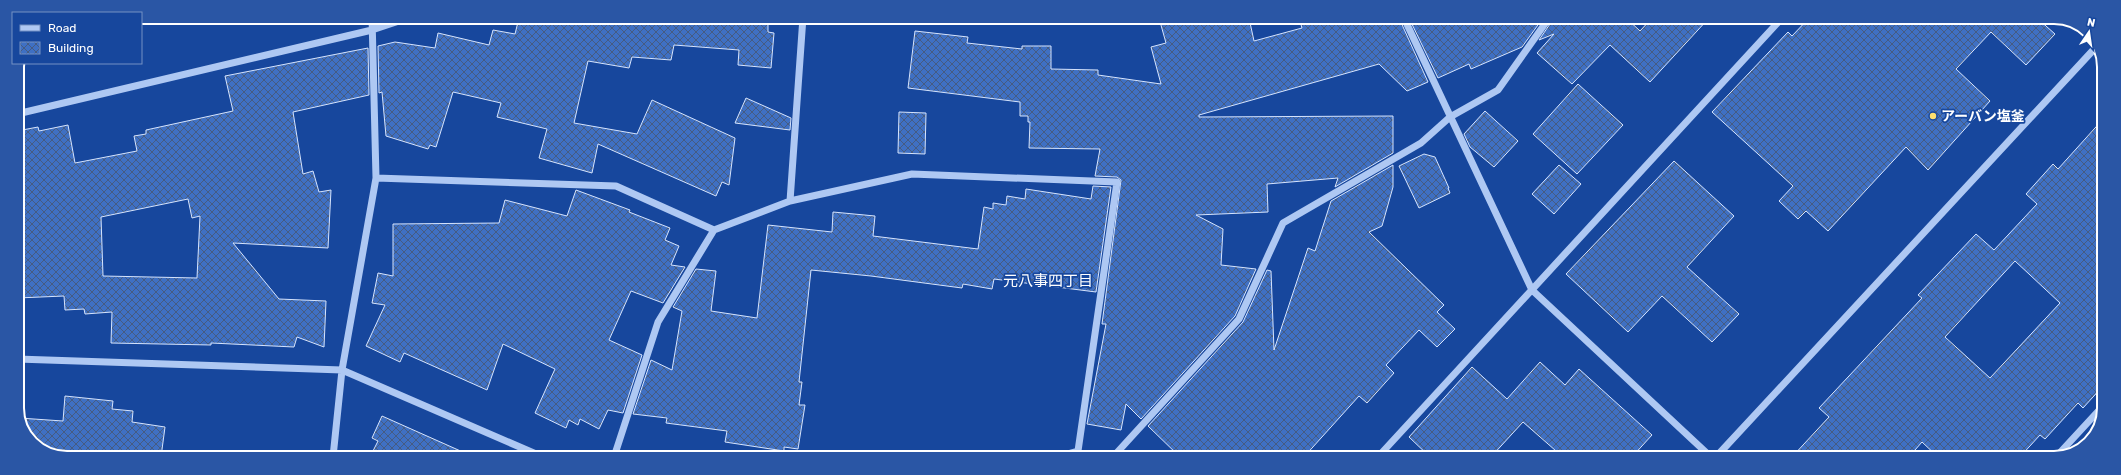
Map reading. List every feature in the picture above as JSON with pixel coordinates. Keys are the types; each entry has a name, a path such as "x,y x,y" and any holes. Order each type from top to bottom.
{"street":[{"path":"334,451 342,370 376,178 372,24"},
{"path":"24,112 372,30 390,24"},
{"path":"790,201 803,24"},
{"path":"1407,24 1532,290 1706,451"},
{"path":"1118,451 1239,319 1283,223 1421,143 1450,117 1498,90 1545,24"},
{"path":"1383,451 1776,24"},
{"path":"1720,451 2090,52"},
{"path":"616,451 658,322 714,230 790,201 912,174 1117,182 1078,451"},
{"path":"376,178 616,186 714,230"},
{"path":"24,359 342,370 529,451"},
{"path":"2063,450 2096,413"}],"building":[{"path":"518,24 768,24 768,32 774,33 771,68 738,65 739,50 674,45 671,60 632,57 629,68 588,61 574,123 637,134 652,100 735,138 729,185 722,182 716,196 598,144 592,173 539,158 547,129 497,117 501,103 453,92 436,147 430,145 428,149 386,136 382,92 379,93 378,46 395,42 435,48 438,33 489,45 493,30 515,34"},
{"path":"1161,24 1250,24 1254,41 1302,28 1301,24 1402,24 1428,82 1407,91 1379,64 1199,115 1199,117 1393,116 1393,153 1335,187 1338,178 1267,184 1268,212 1196,215 1223,229 1221,265 1256,269 1235,316 1141,419 1126,404 1121,430 1087,424 1106,324 1102,324 1121,180 1117,177 1095,176 1100,149 1029,148 1030,122 1028,122 1028,116 1020,116 1020,102 908,88 915,31 968,37 967,43 1022,49 1022,46 1051,46 1051,69 1098,70 1098,75 1161,84 1151,47 1166,43"},
{"path":"1412,24 1539,24 1522,47 1471,69 1469,64 1438,78"},
{"path":"1550,24 1632,24 1640,31 1646,24 1703,24 1650,82 1610,45 1572,84 1537,53 1554,34 1539,40"},
{"path":"1803,24 2044,24 2055,34 2026,65 1991,32 1956,69 1990,101 1928,170 1906,147 1828,231 1806,211 1798,219 1779,201 1793,186 1712,112 1788,32 1792,36"},
{"path":"368,48 369,95 293,112 303,174 313,171 319,192 331,190 328,248 233,243 279,299 326,301 324,347 297,337 294,347 211,343 211,345 111,343 112,312 85,314 84,309 65,310 64,296 24,298 24,130 38,127 39,131 68,125 75,163 137,151 134,136 146,134 146,130 233,111 225,76","holes":["188,199 192,218 200,216 197,278 103,276 101,217"]},
{"path":"1578,84 1623,125 1577,174 1533,134"},
{"path":"746,98 791,118 790,130 735,123"},
{"path":"1485,111 1518,141 1494,167 1470,147 1464,134"},
{"path":"899,112 926,113 925,154 898,153"},
{"path":"2097,126 2097,393 2083,408 2078,403 2045,439 2040,435 2025,451 1932,451 1922,442 1914,451 1797,451 1829,417 1819,408 1922,298 1918,295 1976,234 1994,250 2037,204 2026,194 2053,164 2058,169","holes":["2015,261 2060,303 1990,378 1945,337"]},
{"path":"1424,154 1435,157 1450,193 1419,208 1399,166"},
{"path":"1674,161 1734,216 1687,267 1739,314 1712,342 1662,296 1628,332 1566,274"},
{"path":"1393,165 1393,187 1382,226 1369,232 1444,305 1437,312 1455,329 1437,347 1419,330 1386,365 1394,373 1367,403 1359,396 1309,451 1174,451 1148,426 1243,322 1267,270 1271,271 1274,350 1308,248 1315,251 1331,201"},
{"path":"1559,165 1581,184 1554,214 1532,194"},
{"path":"1093,186 1111,187 1096,292 994,279 992,289 963,284 962,288 811,270 799,382 802,382 799,405 805,405 798,449 784,447 784,451 725,442 727,431 666,423 667,418 633,414 651,360 672,370 682,311 673,307 696,269 716,271 711,311 757,318 768,225 832,232 833,212 875,216 873,236 978,249 984,207 993,209 993,203 1006,205 1007,196 1025,199 1026,189 1091,199"},
{"path":"576,190 630,210 629,212 670,228 665,240 679,246 671,265 685,267 663,303 631,291 609,340 642,355 623,413 608,410 599,429 580,419 578,425 569,420 566,428 535,413 555,369 503,344 487,390 404,353 400,362 366,346 385,305 372,303 378,273 393,276 393,224 499,223 505,200 567,216"},
{"path":"1540,362 1565,385 1579,369 1652,435 1637,451 1556,451 1523,422 1496,451 1424,451 1409,437 1472,367 1507,399"},
{"path":"65,396 113,401 112,409 133,411 132,422 165,427 162,451 67,451 53,449 45,445 35,436 27,425 25,418 63,421"},
{"path":"382,416 461,451 373,451 378,441 372,438"}],"place":[{"name":"アーバン塩釜","path":"1933,116"}],"district":[{"name":"元八事四丁目","path":"1048,281"}]}
